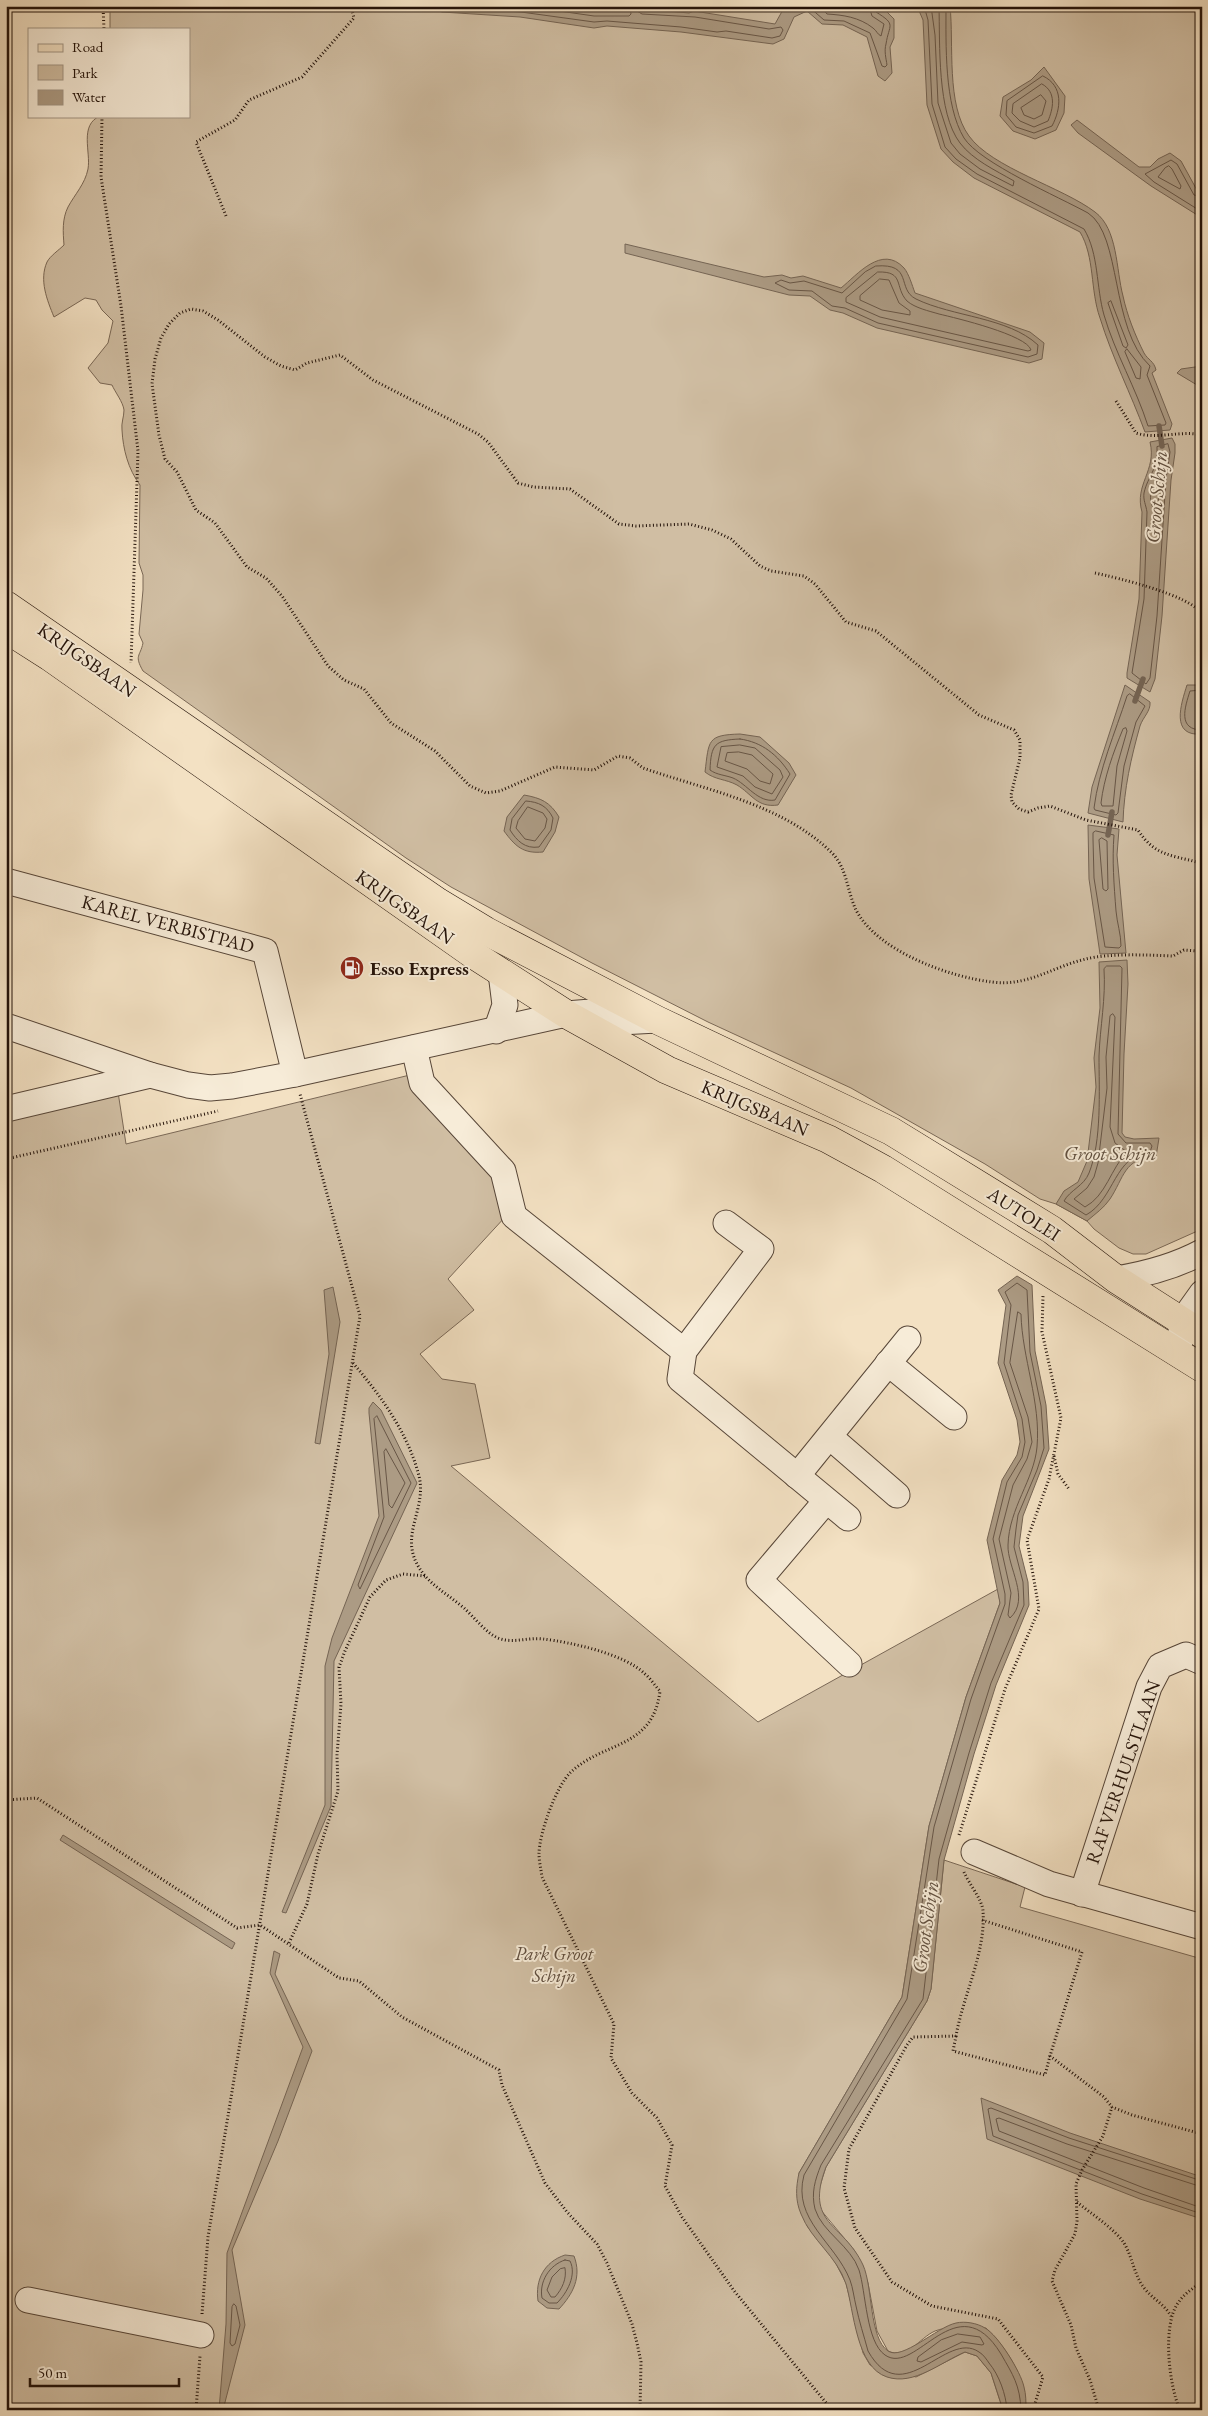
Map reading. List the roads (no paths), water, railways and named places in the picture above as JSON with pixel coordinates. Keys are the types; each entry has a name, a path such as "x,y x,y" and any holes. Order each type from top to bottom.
{"main road":[{"name":"KRIJGSBAAN","path":"6,605 438,902 486,931 657,1020 840,1105"},
{"name":"KRIJGSBAAN","path":"6,629 50,657 501,973 566,1014 667,1070 828,1139 883,1169"},
{"name":"AUTOLEI","path":"840,1105 891,1131 1052,1230 1116,1280 1195,1331"},
{"name":"AUTOLEI","path":"883,1169 1202,1368"}],"street":[{"name":"KAREL VERBISTPAD","path":"6,880 265,951 295,1074"},
{"path":"496,1031 505,1005 501,973"},
{"path":"6,1026 150,1074 188,1085 210,1088 232,1086 295,1074 566,1014 601,1013 620,1022 657,1020"},
{"path":"414,1048 422,1083 503,1171 514,1216 684,1351"},
{"path":"6,1109 150,1074"},
{"path":"726,1223 761,1248 684,1351 680,1379 848,1518"},
{"path":"1116,1280 1154,1272 1180,1263 1202,1252"},
{"path":"1178,1353 1195,1331 1202,1294"},
{"path":"797,1476 908,1339"},
{"path":"888,1363 954,1417"},
{"path":"830,1437 896,1495"},
{"path":"826,1501 759,1580 849,1664"},
{"name":"RAF VERHULSTLAAN","path":"1082,1894 1149,1688 1160,1666 1186,1655 1202,1662"},
{"path":"965,1852 1049,1884 1202,1927"},
{"path":"28,2300 201,2335"}],"water":[{"path":"417,6 614,6 689,13 694,11 775,24 785,6 874,6 886,11 894,19 894,38 890,47 892,73 885,81 878,76 867,37 843,25 822,24 807,11 794,17 784,39 773,44 681,32 607,26 594,28 520,17 442,12"},
{"path":"917,6 950,6 954,91 962,123 969,136 994,158 1010,168 1065,194 1103,219 1112,239 1121,286 1134,332 1144,353 1156,370 1152,373 1172,424 1170,430 1145,432 1100,318 1088,252 1080,232 974,178 953,162 941,149 927,105 923,20"},
{"path":"1044,67 1065,96 1064,113 1056,130 1035,139 1013,131 1000,116 1003,97 1031,80"},
{"path":"1077,120 1139,167 1150,167 1158,159 1170,153 1181,161 1198,192 1202,192 1202,218 1151,186 1078,133 1071,125"},
{"path":"625,244 764,277 782,275 791,278 803,276 841,288 870,264 887,259 896,261 906,270 915,293 1030,332 1044,343 1042,359 1029,363 877,328 843,313 830,310 810,296 789,295 625,253"},
{"path":"1202,366 1202,388 1177,373 1181,369"},
{"path":"1172,438 1175,444 1175,453 1171,480 1162,616 1155,679 1150,692 1127,678 1139,599 1142,512 1140,502 1143,485 1151,461 1150,442"},
{"path":"1125,685 1150,702 1150,705 1140,726 1131,762 1126,786 1123,822 1088,813 1092,787"},
{"path":"1187,685 1202,685 1202,734 1192,734 1185,730 1182,725 1180,718 1182,701"},
{"path":"740,734 760,737 789,763 796,775 778,805 765,804 755,800 737,785 713,777 705,772 709,746 712,741 721,736"},
{"path":"524,795 544,802 559,817 555,832 543,852 530,852 520,848 504,831 507,817"},
{"path":"1088,825 1119,829 1117,855 1126,953 1100,954 1089,879"},
{"name":"Groot Schijn","path":"1127,960 1128,984 1122,1133 1125,1137 1134,1139 1159,1138 1156,1157 1145,1158 1131,1165 1122,1176 1108,1202 1087,1221 1056,1204 1064,1191 1078,1182 1087,1161 1096,1087 1094,1058 1100,1008 1099,962"},
{"name":"Groot Schijn","path":"1017,1276 1032,1285 1035,1351 1046,1405 1049,1449 1023,1516 1019,1546 1028,1582 1029,1605 996,1685 944,1860 931,1989 927,2001 826,2167 820,2186 820,2201 823,2212 829,2222 855,2251 863,2265 874,2324 882,2344 888,2351 894,2353 911,2348 939,2330 956,2323 967,2322 982,2326 996,2338 1008,2354 1022,2380 1026,2395 1026,2410 1003,2410 991,2373 977,2356 965,2352 917,2376 897,2379 887,2377 877,2371 869,2362 858,2337 842,2274 805,2223 799,2209 797,2183 799,2173 902,1997 929,1826 966,1697 1000,1603 987,1540 1002,1480 1017,1455 1020,1442 1017,1420 998,1363 1006,1305 998,1290"},
{"path":"333,1287 340,1322 320,1444 315,1443 329,1354 324,1290"},
{"path":"373,1402 381,1410 417,1483 334,1661 331,1806 286,1913 282,1912 325,1805 325,1666 332,1638 379,1516 369,1413 369,1408"},
{"path":"63,1835 235,1943 232,1949 60,1840"},
{"path":"274,1951 280,1954 275,1974 312,2051 278,2141 232,2250 245,2325 223,2410 219,2410 226,2324 227,2253 303,2047 270,1973"},
{"path":"981,2098 1070,2133 1202,2177 1202,2219 1140,2199 987,2139"},
{"path":"565,2255 574,2256 577,2271 575,2285 559,2309 547,2308 538,2301 538,2286 542,2273 552,2262"}],"waterway":[{"name":"Groot Schijn","path":"1159,426 1162,446"},
{"name":"Groot Schijn","path":"1135,701 1143,679"},
{"name":"Groot Schijn","path":"1108,835 1112,812"}],"place":[{"name":"Esso Express","path":"352,968"}],"park label":[{"name":"Park Groot Schijn","path":"554,1964"}]}
